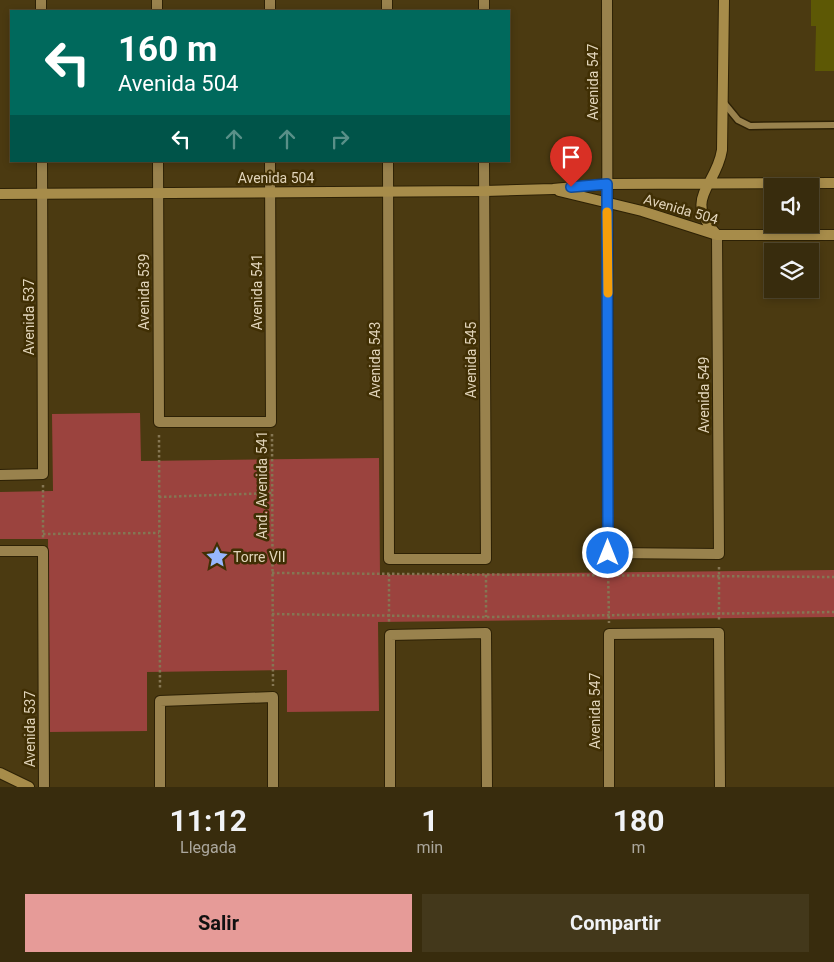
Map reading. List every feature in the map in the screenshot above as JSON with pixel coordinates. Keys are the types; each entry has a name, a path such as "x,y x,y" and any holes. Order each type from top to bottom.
{"street":[{"name":"Avenida 547","path":"607,0 608,553"},
{"path":"717,235 707,224 701,208 708,184 721,158 724,103 724,0"},
{"name":"Avenida 537","path":"42,162 43,474"},
{"name":"Avenida 539","path":"158,162 159,422"},
{"name":"Avenida 541","path":"270,162 272,422"},
{"name":"Avenida 543","path":"388,162 389,559"},
{"name":"Avenida 545","path":"484,162 486,559"},
{"name":"Avenida 504","path":"0,194 484,191 553,189 607,184 834,183"},
{"name":"Avenida 504","path":"553,189 607,204 642,211 717,235 834,235"},
{"name":"Avenida 549","path":"717,235 719,554"},
{"path":"159,422 272,422"},
{"path":"0,475 43,474"},
{"path":"0,551 43,551"},
{"name":"Avenida 537","path":"43,551 44,787"},
{"path":"608,553 719,554"},
{"path":"389,559 486,559"},
{"path":"390,787 390,635 486,633 487,787"},
{"path":"609,634 719,633 720,787"},
{"name":"Avenida 547","path":"609,634 609,787"},
{"path":"160,787 160,701 273,697 273,787"},
{"path":"0,774 29,787"}],"lane":[{"path":"724,103 738,120 750,126 834,126"}],"path":[{"path":"159,422 160,701"},
{"name":"And. Avenida 541","path":"272,422 273,697"},
{"path":"43,474 43,551"},
{"path":"159,497 272,493"},
{"path":"43,534 159,533"},
{"path":"608,553 609,634"},
{"path":"719,554 719,633"},
{"path":"389,559 390,635"},
{"path":"486,559 486,633"},
{"path":"272,573 834,577"},
{"path":"272,614 486,617 834,612"}],"shaded area":[{"path":"140,413 141,461 379,458 380,575 834,570 834,617 378,622 379,711 287,712 287,670 147,672 147,731 50,732 48,539 0,539 0,492 53,491 52,414"}],"building":[{"path":"811,0 834,0 834,71 815,71 816,26 811,26"}],"slow traffic":[{"path":"607,212 608,293"}],"place":[{"name":"Torre VII","path":"217,557"}],"route":[{"path":"571,187 607,184 608,553"}]}
